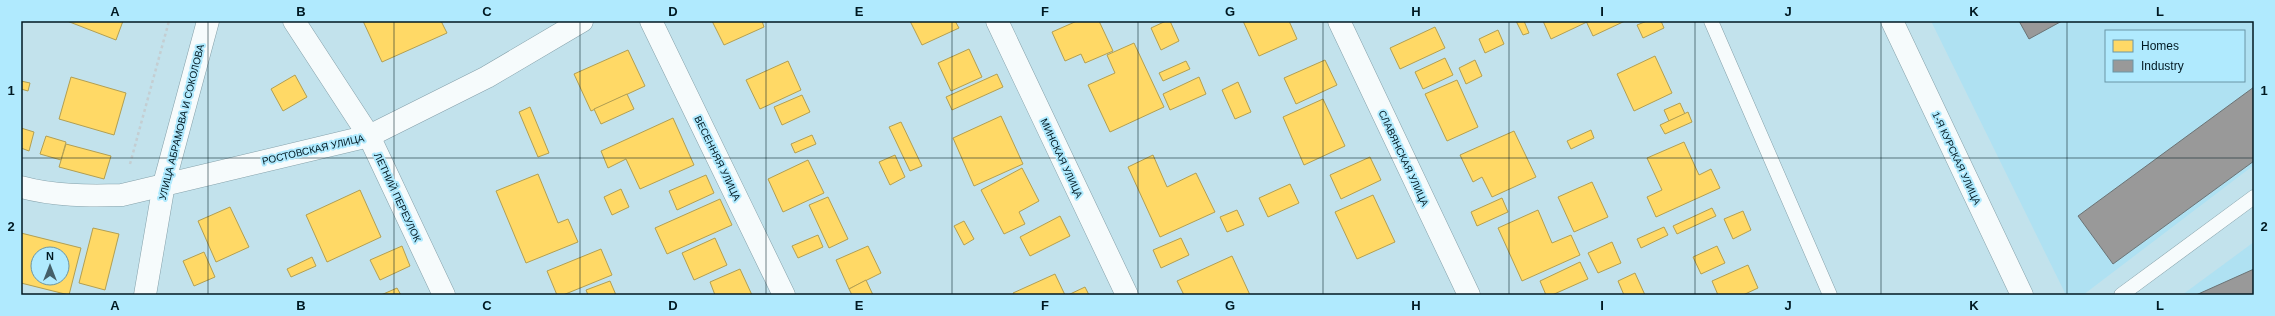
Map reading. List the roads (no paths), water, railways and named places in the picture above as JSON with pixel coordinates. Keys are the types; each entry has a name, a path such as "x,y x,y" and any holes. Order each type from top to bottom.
{"street":[{"name":"УЛИЦА АБРАМОВА И СОКОЛОВА","path":"145,295 164,184 208,21"},
{"name":"ЛЕТНИЙ ПЕРЕУЛОК","path":"294,21 369,136 444,295"},
{"name":"РОСТОВСКАЯ УЛИЦА","path":"21,187 84,196 122,195 369,136 487,78 582,21"},
{"name":"ВЕСЕННЯЯ УЛИЦА","path":"651,21 784,295"},
{"name":"МИНСКАЯ УЛИЦА","path":"997,21 1127,295"},
{"name":"СЛАВЯНСКАЯ УЛИЦА","path":"1340,21 1469,295"},
{"name":"1-Я КУРСКАЯ УЛИЦА","path":"1892,21 2022,295"}],"lane":[{"path":"1711,21 1830,295"},
{"path":"2121,295 2254,197"}]}
